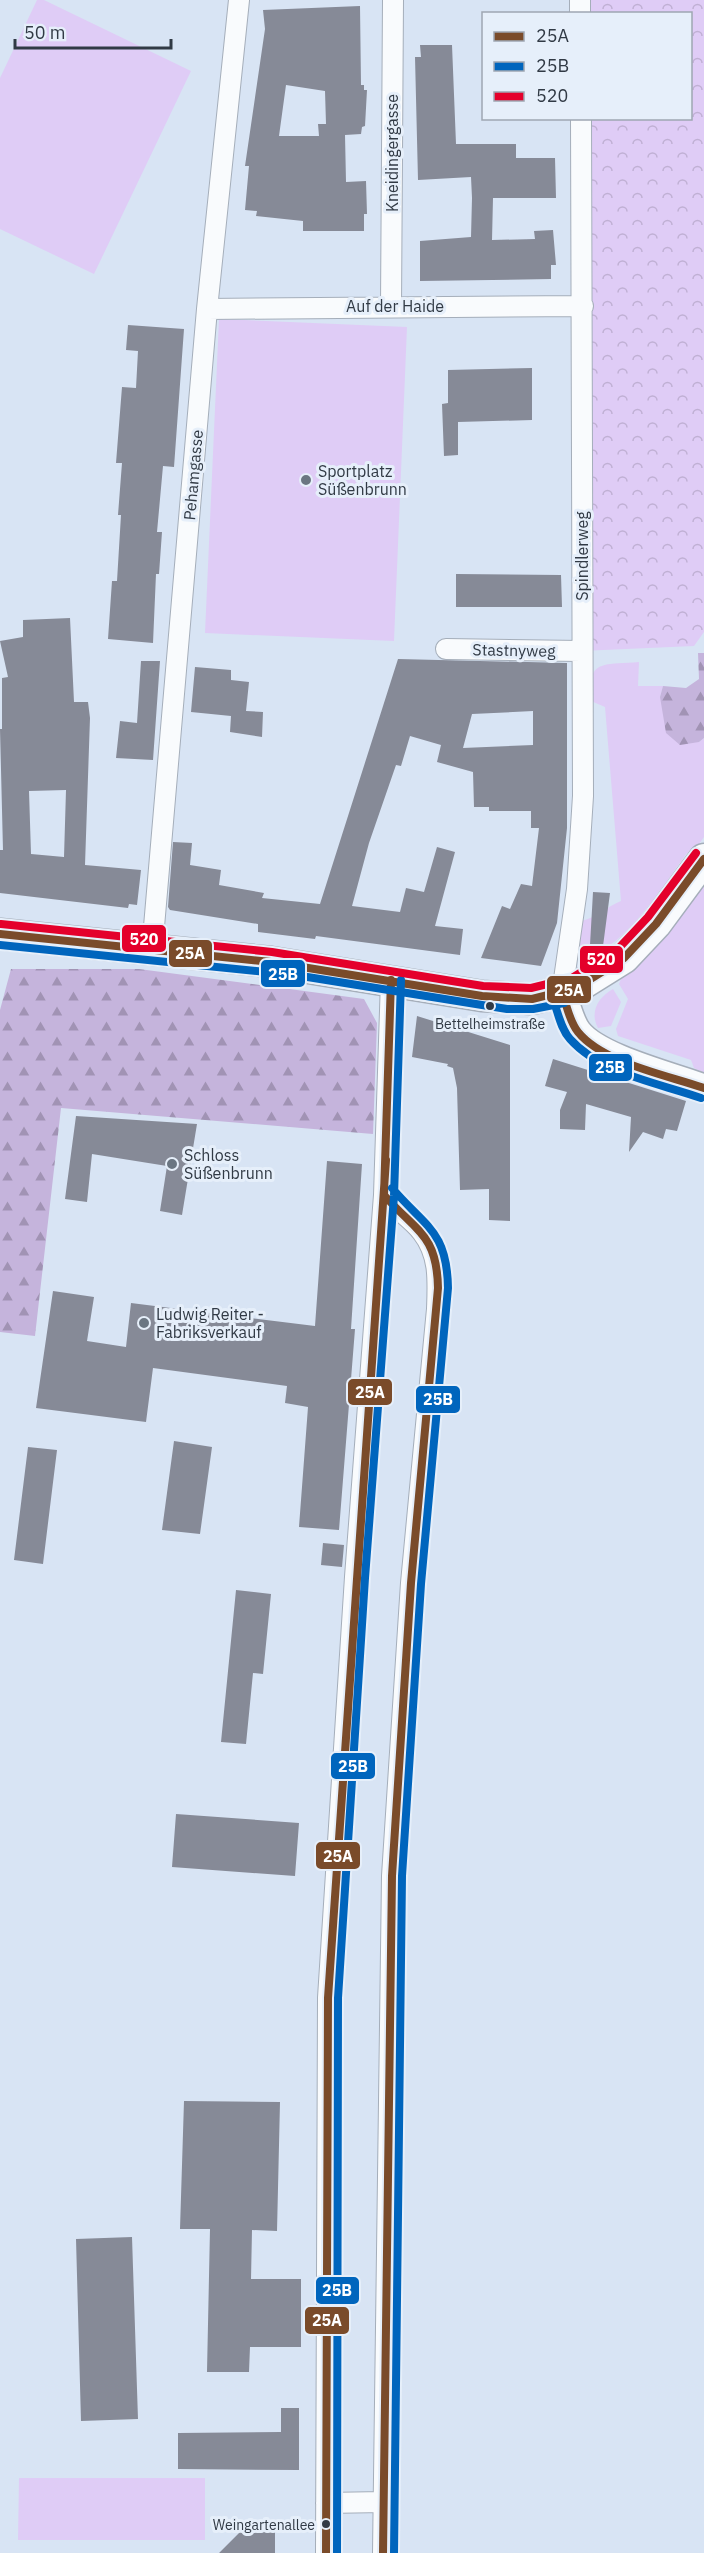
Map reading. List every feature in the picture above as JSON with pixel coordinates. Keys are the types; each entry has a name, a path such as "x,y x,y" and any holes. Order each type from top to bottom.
{"main road":[{"path":"0,934 296,965 508,999 532,999 562,993 600,975 635,948 704,859"}],"street":[{"name":"Pehamgasse","path":"152,950 207,309 239,0"},
{"name":"Kneidingergasse","path":"391,306 393,0"},
{"name":"Spindlerweg","path":"562,993 577,889 583,796 581,120"},
{"name":"Auf der Haide","path":"207,309 583,306"},
{"name":"Stastnyweg","path":"446,649 581,651"},
{"path":"326,2553 328,1998 355,1577 384,1195 392,980"},
{"path":"562,993 576,1029 585,1040 617,1056 704,1088"},
{"path":"383,2553 392,1876 411,1583 437,1309 438,1266 421,1230 395,1208 384,1195"},
{"path":"326,2503 383,2502"}],"green space":[{"path":"37,0 44,0 191,71 94,274 0,229 0,78"},
{"path":"580,0 704,0 704,632 694,646 581,651 581,120 692,120 692,12 580,12"},
{"name":"Sportplatz Süßenbrunn","path":"219,319 407,327 394,641 205,633"},
{"path":"698,653 704,653 704,738 699,742 680,745 666,733 660,697 663,686 686,688 699,679"},
{"path":"639,662 638,686 663,686 660,697 699,742 704,738 704,837 692,854 687,853 655,898 627,931 597,953 582,956 575,949 581,921 621,901 605,707 591,701 590,687 592,677 600,666"},
{"path":"704,883 704,1073 694,1068 691,1060 618,1036 616,1029 628,999 619,984 621,979 655,946"},
{"path":"11,969 139,969 364,999 377,1023 373,1134 61,1108 35,1336 0,1332 0,1010"},
{"path":"613,989 621,1002 611,1026 598,1028 595,1022 595,1010 603,996"},
{"path":"19,2478 205,2478 205,2540 18,2540"}],"building":[{"path":"360,6 361,85 364,85 364,90 367,90 365,126 362,127 361,134 345,135 346,182 366,181 367,214 364,214 364,231 303,231 303,221 256,216 257,211 245,210 249,166 245,166 265,29 263,10","holes":["286,85 325,91 326,124 318,124 319,136 279,136"]},
{"path":"420,45 452,45 456,144 516,144 516,158 555,158 556,198 493,198 492,240 535,239 534,231 553,230 556,265 551,265 551,279 420,281 420,241 471,237 472,198 471,177 418,180 415,57 421,57"},
{"path":"128,325 184,329 174,467 163,466 157,532 162,532 159,574 156,574 153,643 108,639 112,581 117,581 121,515 118,515 122,463 116,463 122,387 136,388 138,351 126,350"},
{"path":"532,368 532,420 458,422 458,455 444,456 442,404 448,403 448,370"},
{"path":"456,574 561,575 562,607 456,607"},
{"path":"70,618 74,702 88,702 90,718 85,865 141,870 137,905 129,904 128,908 0,893 0,850 3,850 0,729 2,729 2,678 8,677 0,641 23,637 23,620","holes":["66,790 64,857 31,854 29,791"]},
{"path":"398,659 567,663 567,828 557,923 541,966 481,958 502,906 510,909 521,884 532,886 539,828 531,828 531,811 489,811 489,807 474,807 473,772 437,762 441,745 410,736 401,766 396,765 369,843 352,906 400,912 406,888 424,892 437,847 455,852 435,926 463,929 460,955 316,936 315,939 258,932 258,924 170,910 168,907 173,842 192,843 190,865 221,870 219,885 264,893 262,898 320,904","holes":["533,711 533,745 463,748 472,714"]},
{"path":"141,661 160,661 153,760 116,758 120,721 137,723"},
{"path":"195,667 231,670 231,680 249,682 246,711 263,712 262,737 230,732 231,716 191,712"},
{"path":"593,892 610,893 603,946 590,945"},
{"path":"417,1016 510,1045 510,1221 489,1220 489,1189 460,1190 457,1088 453,1068 447,1066 448,1064 412,1057"},
{"path":"553,1059 686,1101 677,1131 666,1129 663,1139 643,1132 629,1152 631,1117 586,1104 585,1130 560,1129 560,1110 567,1092 545,1086"},
{"name":"Schloss Süßenbrunn","path":"76,1116 197,1124 182,1215 160,1211 167,1166 92,1154 87,1202 65,1199"},
{"path":"327,1161 362,1164 351,1329 355,1329 339,1530 299,1527 308,1407 285,1403 287,1386 153,1368 146,1422 36,1408 53,1291 94,1297 87,1341 126,1347 131,1303 315,1326"},
{"path":"174,1441 212,1447 200,1534 162,1530"},
{"path":"28,1447 57,1450 43,1564 14,1560"},
{"path":"323,1543 344,1545 342,1567 321,1565"},
{"path":"236,1590 271,1594 263,1674 253,1673 246,1744 221,1742"},
{"path":"176,1814 299,1823 295,1876 172,1867"},
{"path":"184,2101 280,2102 277,2231 252,2230 251,2279 301,2279 301,2347 250,2347 249,2372 207,2372 210,2229 180,2229"},
{"path":"132,2237 138,2419 81,2421 76,2239"},
{"path":"281,2408 299,2408 299,2470 178,2469 178,2433 281,2432"},
{"path":"275,2530 275,2553 219,2553 241,2531"}],"transit line":[{"name":"520","path":"1,924 272,952 483,986 531,988 572,978 617,950 648,917 696,853"},
{"name":"25A","path":"0,934 271,962 482,996 532,999 576,988 624,958 656,924 704,859"},
{"name":"25B","path":"0,945 295,975 507,1009 533,1009 564,1003"},
{"name":"25A","path":"383,2553 392,1876 411,1583 438,1288 434,1255 429,1244 384,1195 391,980"},
{"name":"25B","path":"337,2553 338,1998 365,1578 394,1196 401,980"},
{"name":"25A","path":"562,993 575,1028 589,1043 636,1067 704,1088"},
{"name":"25B","path":"552,997 564,1030 583,1051 598,1061 631,1076 701,1098"},
{"name":"25A","path":"326,2553 328,1998 386,1160"},
{"name":"25B","path":"392,1188 424,1221 439,1241 447,1269 448,1288 421,1584 402,1876 394,2553"}],"place":[{"name":"Sportplatz Süßenbrunn","path":"306,480"},
{"name":"Bettelheimstraße","path":"490,1006"},
{"name":"Schloss Süßenbrunn","path":"172,1164"},
{"name":"Ludwig Reiter - Fabriksverkauf","path":"144,1323"},
{"name":"Weingartenallee","path":"326,2524"}]}
